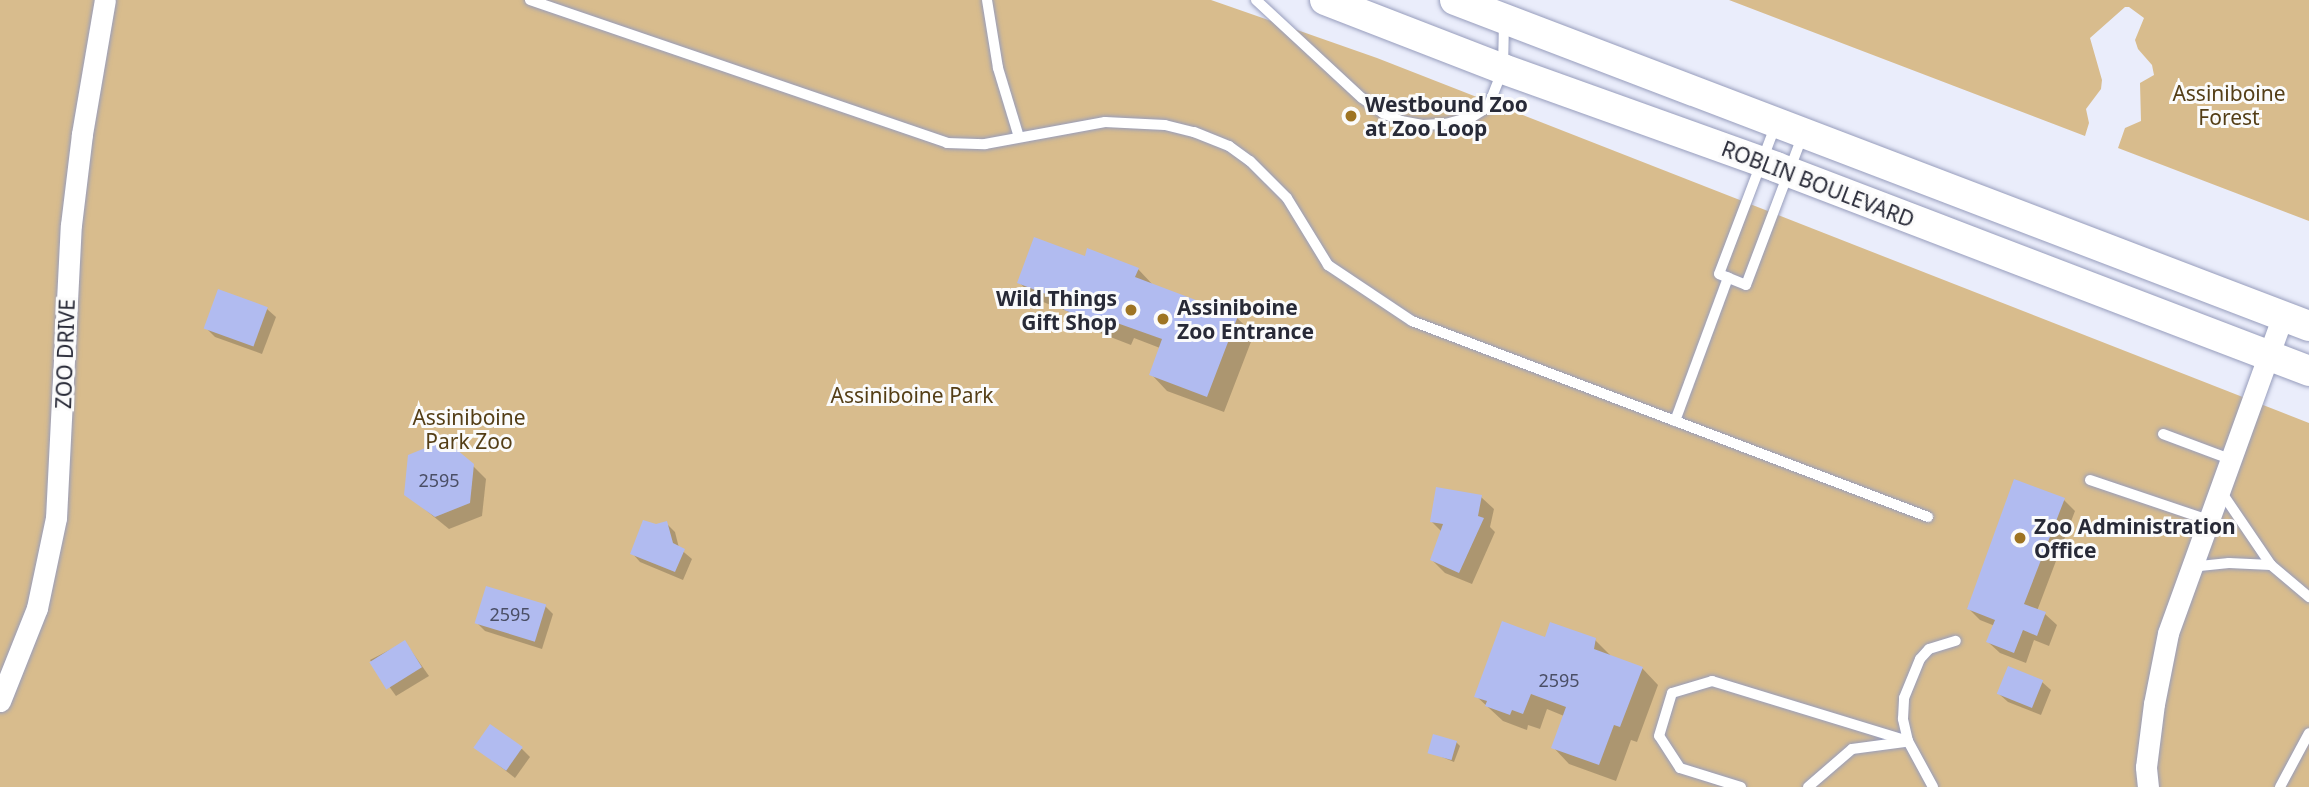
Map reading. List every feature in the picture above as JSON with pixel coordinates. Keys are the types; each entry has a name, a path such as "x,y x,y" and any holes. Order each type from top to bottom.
{"main road":[{"name":"ROBLIN BOULEVARD","path":"1325,0 1503,69 1775,167 2309,371"},
{"name":"ROBLIN BOULEVARD","path":"1455,0 2296,321"}],"street":[{"name":"ZOO DRIVE","path":"0,701 37,608 55,518 71,225 82,134 104,0"},
{"path":"2148,787 2146,767 2160,668 2168,633 2269,356 2296,321"}],"lane":[{"path":"530,0 947,143 985,145 1074,126 1133,121 1194,132 1229,146 1250,161 1287,198 1328,265 1412,321 1928,517"},
{"path":"987,0 998,68 1018,137"},
{"path":"1256,0 1362,98 1382,113 1401,121 1445,124 1472,117 1488,107 1503,69 1504,18"},
{"path":"1675,421 1724,276 1775,167 1789,129"},
{"path":"1724,276 1746,285 1775,167 1789,129"},
{"path":"2163,434 2230,459"},
{"path":"2090,480 2208,520"},
{"path":"2219,489 2271,565 2309,597"},
{"path":"2190,567 2271,565"},
{"path":"1933,787 1908,741 1903,719 1904,698 1920,659 1928,649 1956,641"},
{"path":"1741,787 1680,768 1659,736 1672,693 1712,681 1908,741"},
{"path":"2280,787 2309,733"},
{"path":"1808,787 1852,749 1908,741"}],"green space":[{"name":"Assiniboine Park","path":"0,0 1211,0 1377,58 2309,423 2309,787 0,787"},
{"name":"Assiniboine Forest","path":"1729,0 2309,0 2309,221 2118,148 2125,128 2141,121 2140,83 2154,75 2152,65 2138,49 2135,40 2144,18 2129,7 2125,7 2090,38 2102,80 2101,89 2086,109 2089,123 2085,136"}],"building":[{"name":"Assiniboine Zoo Entrance","path":"1034,237 1085,256 1087,248 1139,268 1135,277 1238,316 1207,397 1149,375 1162,339 1117,323 1115,329 1064,310 1067,302 1017,283"},
{"path":"218,289 268,307 253,347 204,328"},
{"path":"445,440 474,464 470,503 435,517 404,495 408,455"},
{"name":"Zoo Administration Office","path":"2014,479 2065,498 2024,604 2046,612 2037,636 2023,630 2014,653 1986,642 1995,620 1967,609"},
{"path":"1436,487 1482,495 1478,516 1484,518 1459,573 1430,560 1443,524 1430,522"},
{"path":"643,520 656,524 667,521 673,543 685,549 675,572 630,554"},
{"path":"486,586 546,604 535,642 475,623"},
{"path":"1502,621 1545,637 1550,622 1596,638 1594,649 1643,667 1620,727 1614,725 1599,765 1551,748 1566,707 1531,694 1523,714 1512,710 1510,715 1485,706 1487,701 1474,697"},
{"path":"405,640 422,667 386,689 369,662"},
{"path":"2008,666 2043,680 2032,708 1997,694"},
{"path":"490,724 523,747 506,771 473,748"},
{"path":"1433,734 1457,741 1452,760 1427,753"}],"place":[{"name":"Westbound Zoo at Zoo Loop","path":"1351,116"},
{"name":"Wild Things Gift Shop","path":"1131,310"},
{"name":"Assiniboine Zoo Entrance","path":"1163,319"},
{"name":"Zoo Administration Office","path":"2020,538"}],"park label":[{"name":"Assiniboine Park Zoo","path":"469,429"}]}
